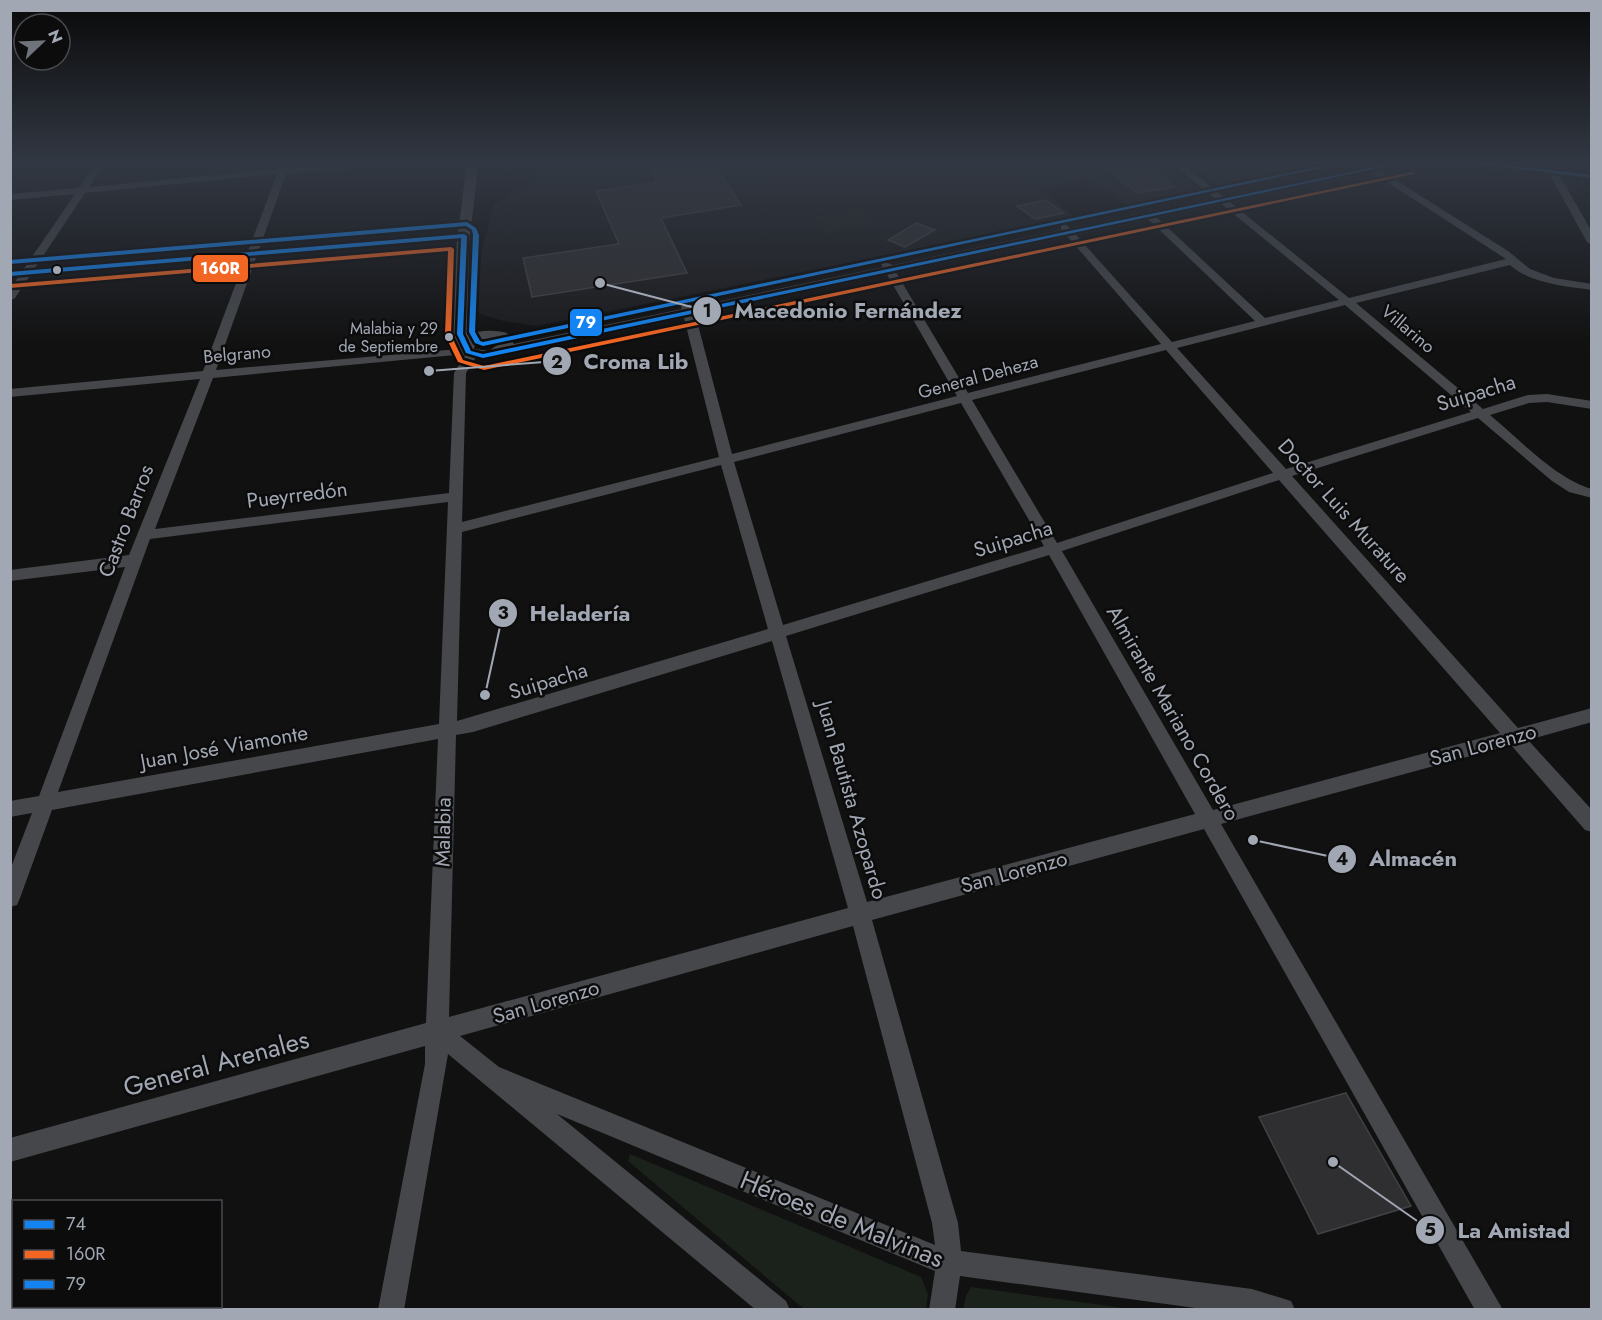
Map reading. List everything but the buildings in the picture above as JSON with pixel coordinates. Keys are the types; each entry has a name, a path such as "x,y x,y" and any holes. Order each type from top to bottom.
{"main road":[{"path":"466,223 460,334 468,350"},
{"path":"468,350 467,343 476,336 500,340 688,309 1102,223"},
{"path":"1066,230 1107,223"},
{"path":"18,276 464,239"},
{"path":"462,307 476,322 500,340"},
{"path":"468,350 490,355 500,340"}],"street":[{"path":"10,298 18,276 57,223"},
{"name":"Castro Barros","path":"10,898 263,223"},
{"path":"1157,223 1263,322"},
{"name":"Villarino","path":"1252,223 1557,477 1574,489 1592,494"},
{"path":"1460,223 1530,273 1555,281 1592,287"},
{"path":"1581,223 1592,242"},
{"name":"Doctor Luis Murature","path":"1066,230 1592,824"},
{"name":"General Deheza","path":"454,529 727,461 1167,346 1512,261"},
{"name":"Almirante Mariano Cordero","path":"888,267 1053,549 1490,1310"},
{"name":"Juan Bautista Azopardo","path":"688,309 727,461 860,914 945,1223 949,1263 942,1310"},
{"name":"Belgrano","path":"10,393 468,350"},
{"name":"Malabia","path":"391,1310 432,1088 438,1032 459,373 468,350"},
{"name":"Suipacha","path":"446,730 484,722 778,633 1053,549 1283,474 1537,398 1592,405"},
{"name":"Pueyrredón","path":"145,535 455,497"},
{"path":"10,576 135,560"},
{"name":"San Lorenzo","path":"438,1032 860,914 1592,715"},
{"name":"Juan José Viamonte","path":"10,809 446,730"},
{"name":"Héroes de Malvinas","path":"438,1032 777,1310"},
{"name":"General Arenales","path":"10,1150 438,1032"},
{"name":"Héroes de Malvinas","path":"490,1075 924,1255 949,1263 1252,1302 1282,1310"}],"shaded area":[{"path":"489,223 1046,223 536,326 503,321 480,314 478,311 481,253"},
{"path":"818,223 873,223 875,225 826,233"},
{"path":"630,1154 921,1277 928,1294 926,1309 804,1309 628,1161"},
{"path":"971,1287 1131,1309 963,1309"}],"transit line":[{"name":"79","path":"10,262 467,224 474,229 476,235 472,332 477,342 483,344 1059,223"},
{"name":"74","path":"10,274 464,236 460,334 468,352 483,356 1117,223"},
{"name":"160R","path":"11,286 451,249 448,335 460,361 484,368 1176,223"}],"place":[{"name":"Macedonio Fernández","path":"600,283"},
{"name":"Malabia y 29 de Septiembre","path":"449,337"},
{"name":"Croma Lib","path":"429,371"},
{"name":"Heladería","path":"485,695"},
{"name":"Almacén","path":"1253,840"},
{"name":"La Amistad","path":"1333,1162"}]}
